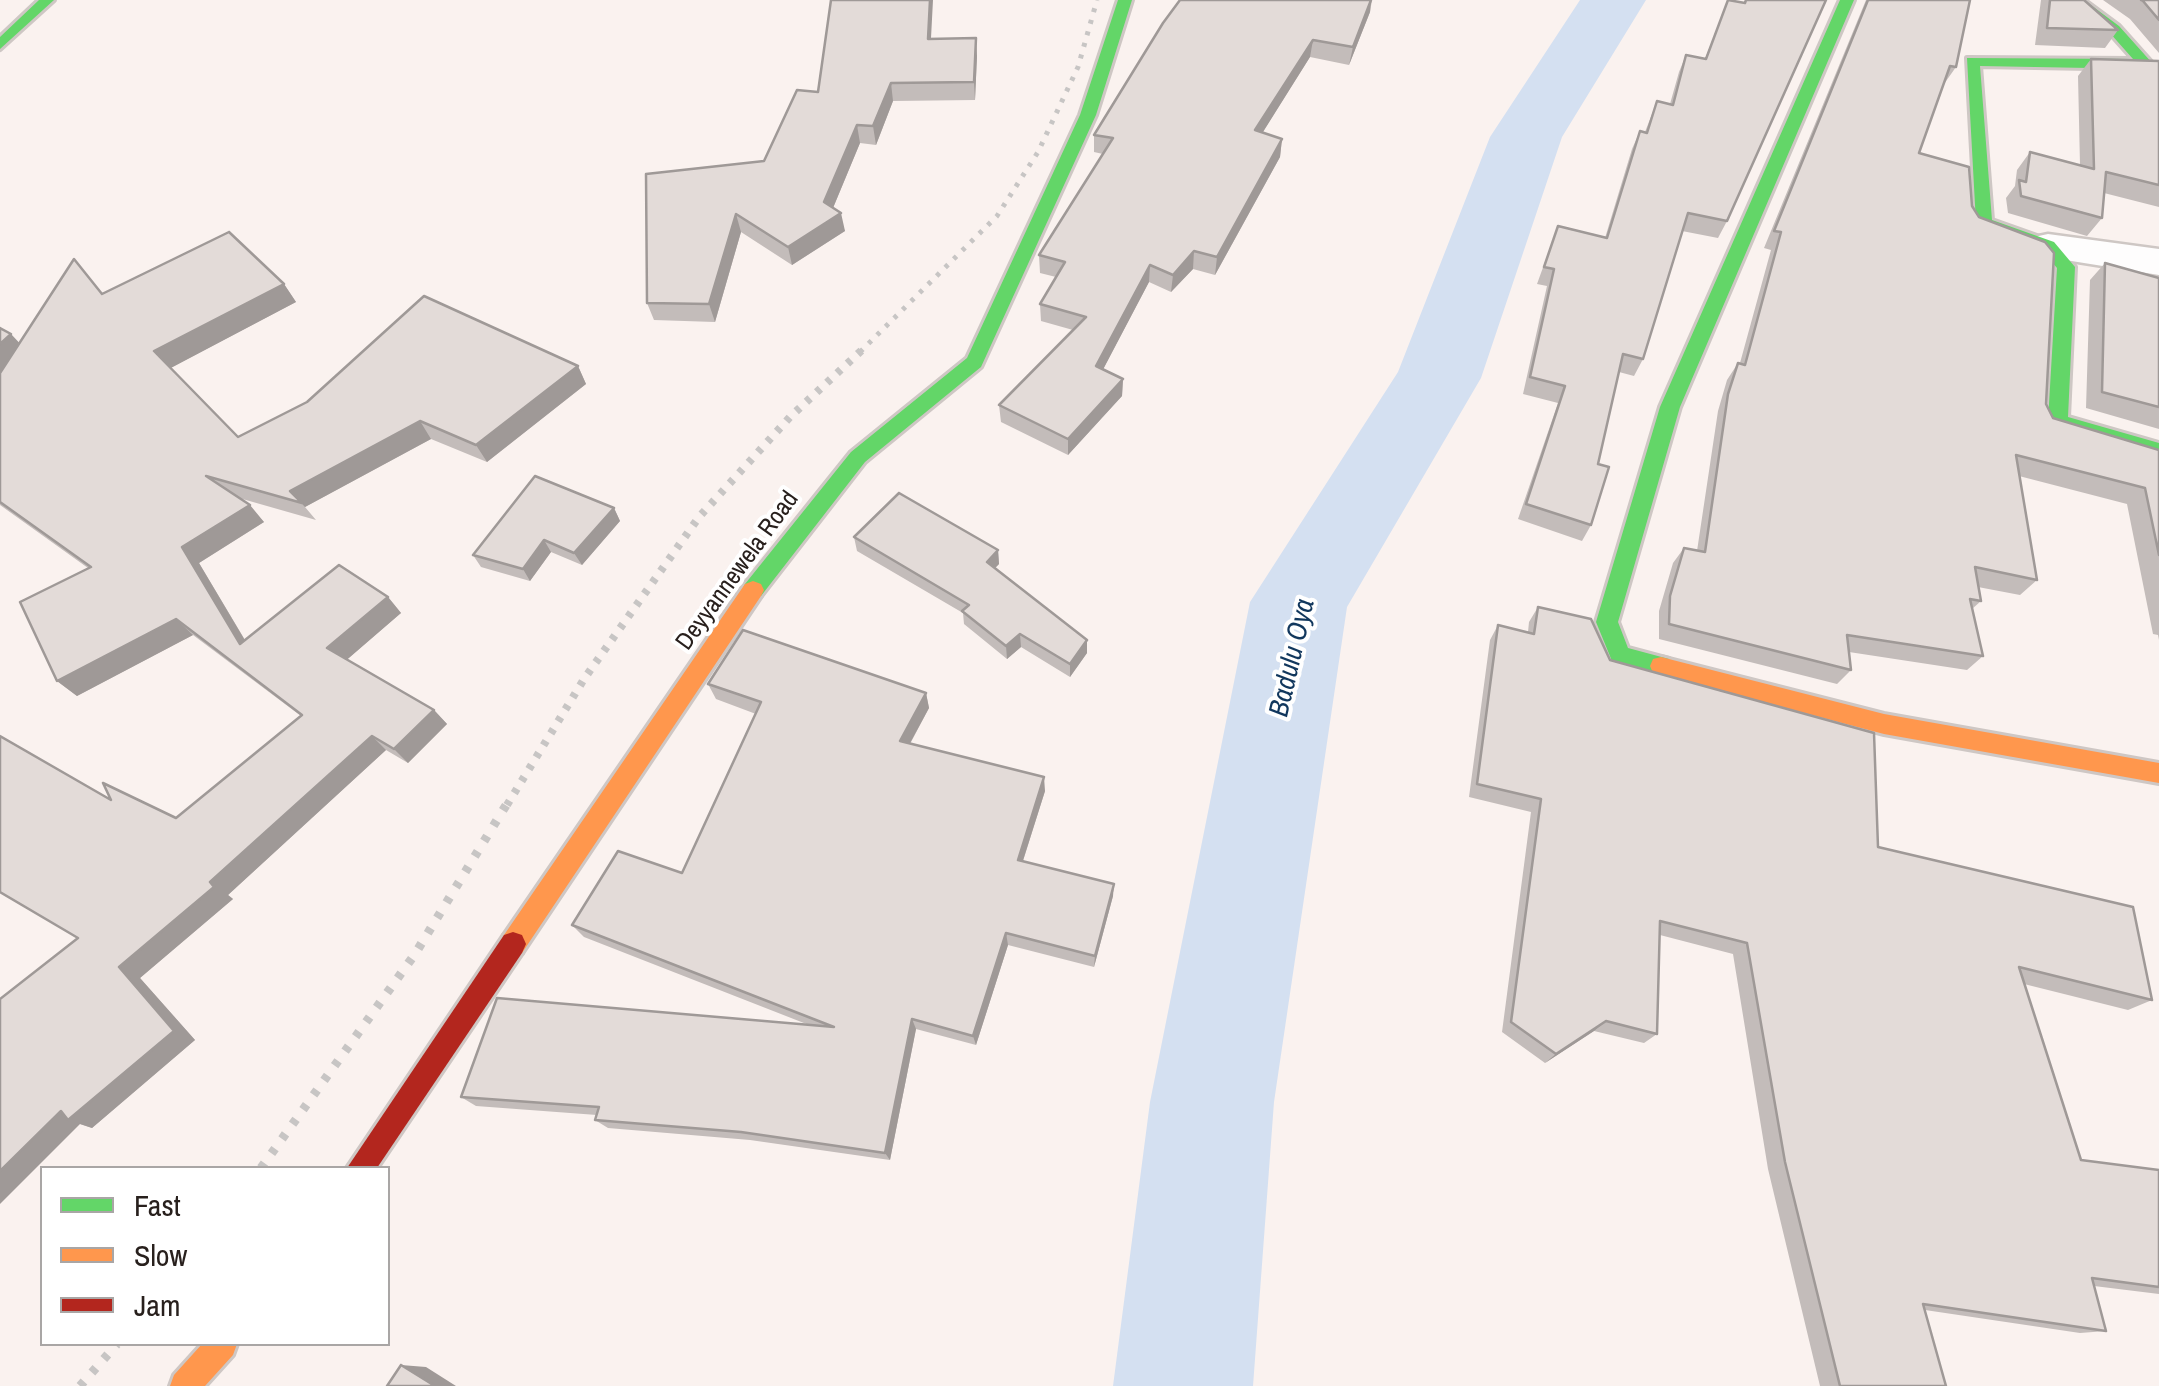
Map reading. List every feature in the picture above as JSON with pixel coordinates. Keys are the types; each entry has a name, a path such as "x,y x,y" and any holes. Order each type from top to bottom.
{"street":[{"path":"0,45 47,0"},
{"name":"Deyyannewela Road","path":"362,1166 758,583 858,456 974,362 1088,114 1125,0"},
{"path":"1847,0 1670,407 1607,622 1620,655 1884,724 2159,773"},
{"path":"2075,0 2114,28 2145,64 1988,58 1972,61 1984,222 2048,246 2159,262"},
{"path":"2048,246 2066,266 2058,421 2159,450"},
{"path":"185,1386 220,1346"}],"building":[{"path":"831,0 930,0 928,39 976,38 974,82 891,83 873,126 857,125 824,202 841,213 788,247 736,214 709,304 647,303 646,174 764,161 797,90 818,92"},
{"path":"1180,0 1371,0 1353,47 1313,40 1255,130 1282,139 1217,257 1194,251 1173,275 1150,265 1096,366 1123,379 1068,439 999,405 1086,317 1040,304 1065,262 1039,255 1113,138 1094,135"},
{"path":"1728,0 1826,0 1727,221 1688,213 1643,359 1623,354 1598,464 1609,467 1591,525 1526,504 1565,386 1530,377 1554,269 1544,267 1558,226 1607,238 1640,131 1647,133 1657,101 1673,105 1686,55 1706,59"},
{"path":"1868,0 1970,0 1956,67 1950,66 1919,153 1969,167 1972,206 1979,217 2045,242 2054,253 2046,404 2053,418 2159,450 2159,555 2145,488 2016,455 2037,580 1975,567 1981,601 1970,599 1983,656 1847,635 1851,670 1669,624 1670,596 1684,548 1705,552 1728,394 1738,363 1745,365 1781,232 1774,231"},
{"path":"2050,0 2084,0 2118,30 2047,28"},
{"path":"2159,0 2159,20 2143,1"},
{"path":"2091,59 2159,61 2159,185 2106,172 2102,218 2021,196 2019,180 2026,182 2030,152 2094,169"},
{"path":"229,232 284,284 154,351 238,437 307,402 424,296 578,366 476,445 420,421 290,491 302,503 206,476 250,505 182,547 240,644 339,565 388,597 327,648 434,710 394,749 372,736 210,882 214,887 119,967 174,1031 68,1120 61,1111 0,1171 0,999 78,938 0,892 0,736 111,800 103,783 176,818 302,715 176,619 57,681 20,602 91,567 0,502 0,373 74,259 102,294"},
{"path":"2105,263 2159,278 2159,407 2102,392"},
{"path":"0,328 11,334 0,344"},
{"path":"535,476 614,508 574,553 544,540 523,569 473,555"},
{"path":"899,493 998,550 987,562 1087,640 1070,664 1020,634 1006,646 962,611 969,605 854,537"},
{"path":"1538,607 1591,619 1610,660 1874,733 1878,847 2133,907 2152,1000 2019,967 2081,1160 2159,1170 2159,1287 2092,1278 2106,1331 1923,1304 1946,1386 1840,1386 1785,1162 1747,943 1660,921 1657,1034 1606,1021 1556,1054 1511,1022 1541,799 1477,784 1498,625 1534,634"},
{"path":"743,630 926,693 900,741 1044,777 1018,860 1114,884 1095,956 1006,933 973,1036 912,1019 885,1153 741,1132 595,1120 599,1107 461,1097 497,998 834,1027 572,925 618,851 682,873 761,702 708,684"},
{"path":"401,1365 435,1386 387,1386"}],"waterway":[{"name":"Badulu Oya","path":"1183,1386 1212,1102 1299,602 1438,378 1526,137 1613,0"}],"railway":[{"path":"860,352 997,216 1038,152 1078,67 1097,0"},
{"path":"507,805 584,679 699,517 790,417 862,350"},
{"path":"262,1166 415,954 508,802"},
{"path":"80,1386 115,1346"}],"traffic: fast":[{"path":"0,45 47,0"},
{"path":"753,590 858,457 974,362 1088,115 1125,0"},
{"path":"1661,666 1620,655 1607,622 1670,407 1847,0"},
{"path":"2075,0 2114,29 2145,64 1972,61 1984,223 2048,246 2066,267 2058,421 2159,450"}],"traffic: slow":[{"path":"513,944 753,590"},
{"path":"1661,666 1884,724 2159,773"},
{"path":"185,1386 220,1346"}],"traffic: jam":[{"path":"362,1166 513,944"}]}
